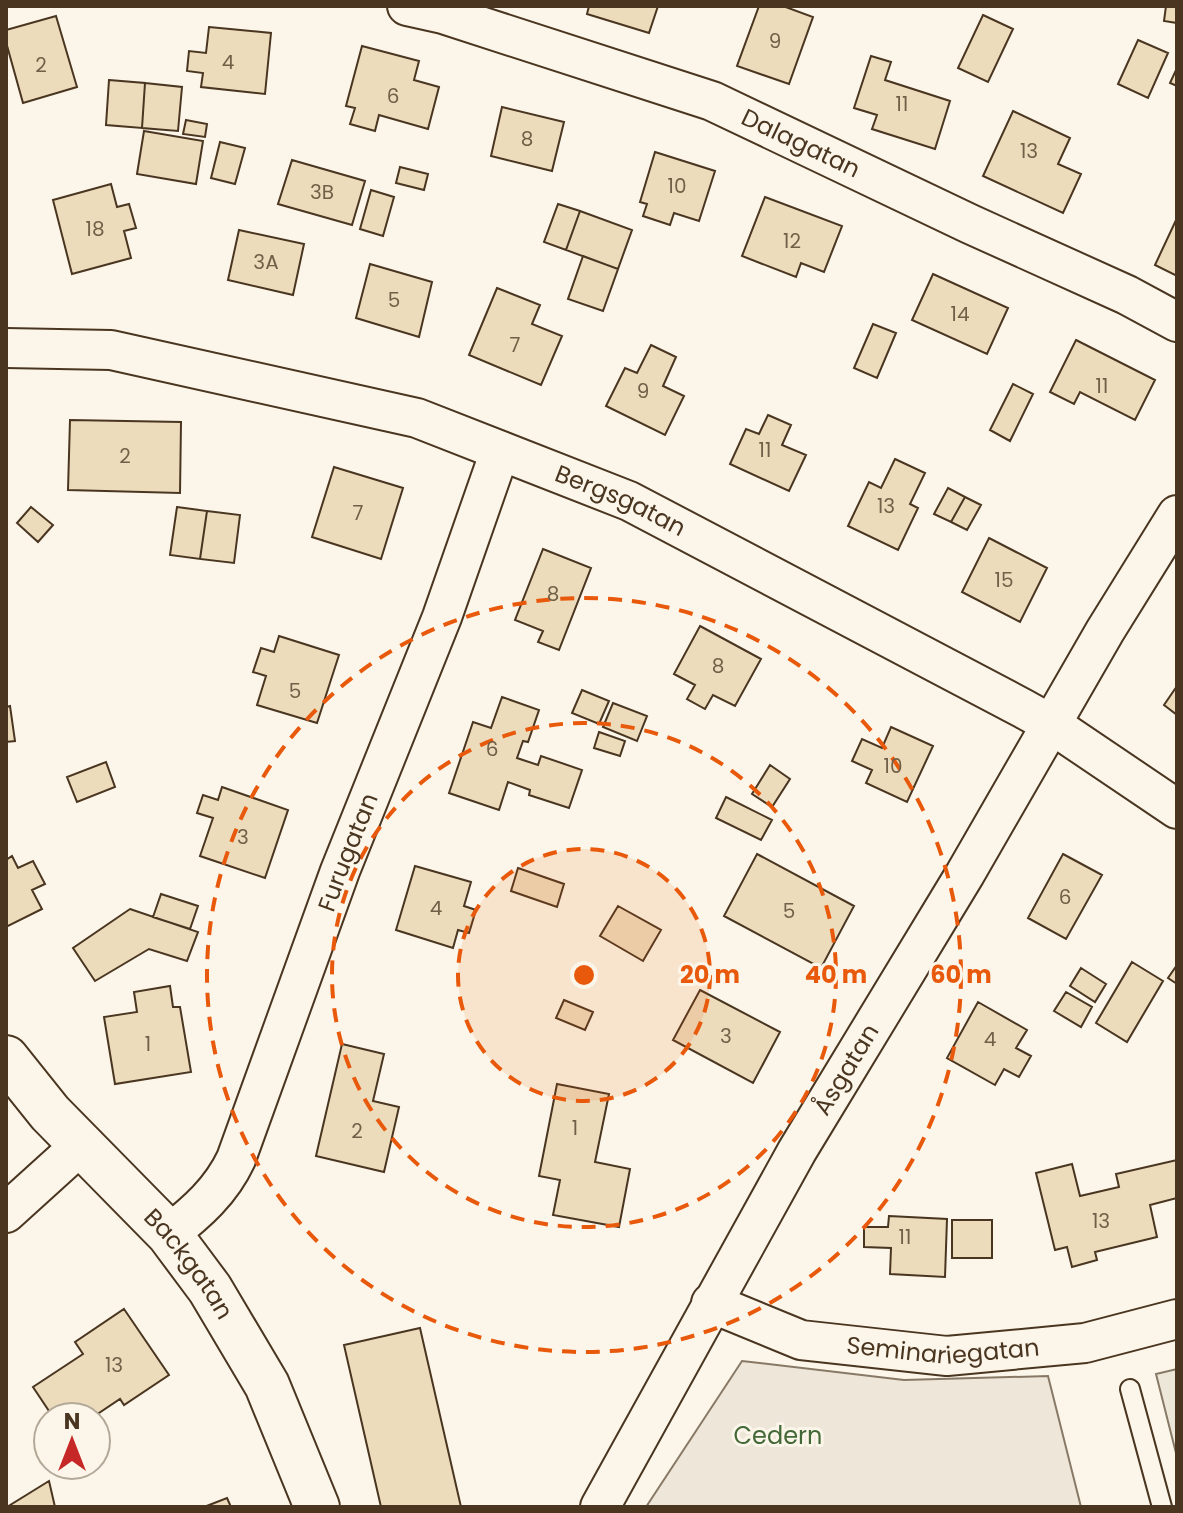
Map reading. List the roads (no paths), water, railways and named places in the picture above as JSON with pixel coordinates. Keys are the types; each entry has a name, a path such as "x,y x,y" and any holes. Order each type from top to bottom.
{"street":[{"name":"Dalagatan","path":"407,6 443,14 712,101 1127,295 1177,322"},
{"name":"Bergsgatan","path":"6,348 111,350 417,418 629,501 1051,724 1177,809"},
{"name":"Furugatan","path":"169,1234 213,1195 227,1178 236,1159 340,871 442,617 500,451"},
{"name":"Åsgatan","path":"600,1507 797,1151 1177,515"},
{"name":"Backgatan","path":"6,1058 50,1113 169,1234 210,1289 267,1385 317,1507"},
{"path":"6,1213 81,1145"},
{"name":"Seminariegatan","path":"711,1303 801,1340 947,1356 1085,1343 1177,1319"}],"lane":[{"path":"1130,1389 1162,1507"}],"park label":[{"name":"Cedern","path":"778,1436"}]}
